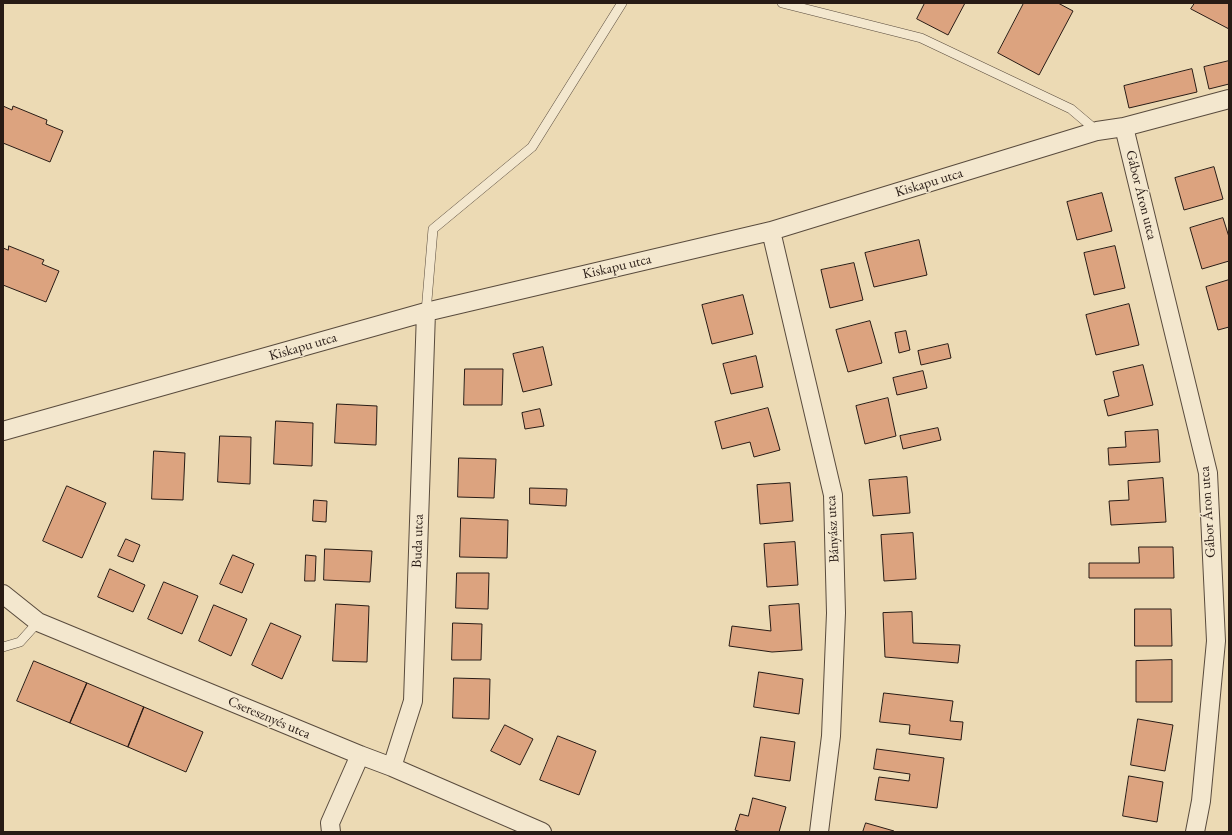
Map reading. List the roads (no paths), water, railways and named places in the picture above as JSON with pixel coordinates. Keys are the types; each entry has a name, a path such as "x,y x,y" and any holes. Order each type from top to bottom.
{"street":[{"name":"Kiskapu utca","path":"3,431 426,312 771,232 1097,131 1124,127 1229,99"},
{"name":"Gábor Áron utca","path":"1124,127 1208,473 1216,640 1201,801 1195,832"},
{"name":"Bányász utca","path":"771,232 833,495 836,613 831,736 819,832"},
{"name":"Buda utca","path":"392,767 413,701 426,312"},
{"name":"Cseresznyés utca","path":"3,594 38,622 360,756 392,767 542,832"},
{"path":"331,832 330,823 360,756"}],"lane":[{"path":"426,312 433,229 532,146 622,3"},
{"path":"782,3 921,38 1071,109 1097,131"},
{"path":"3,647 20,642 38,622"}]}
